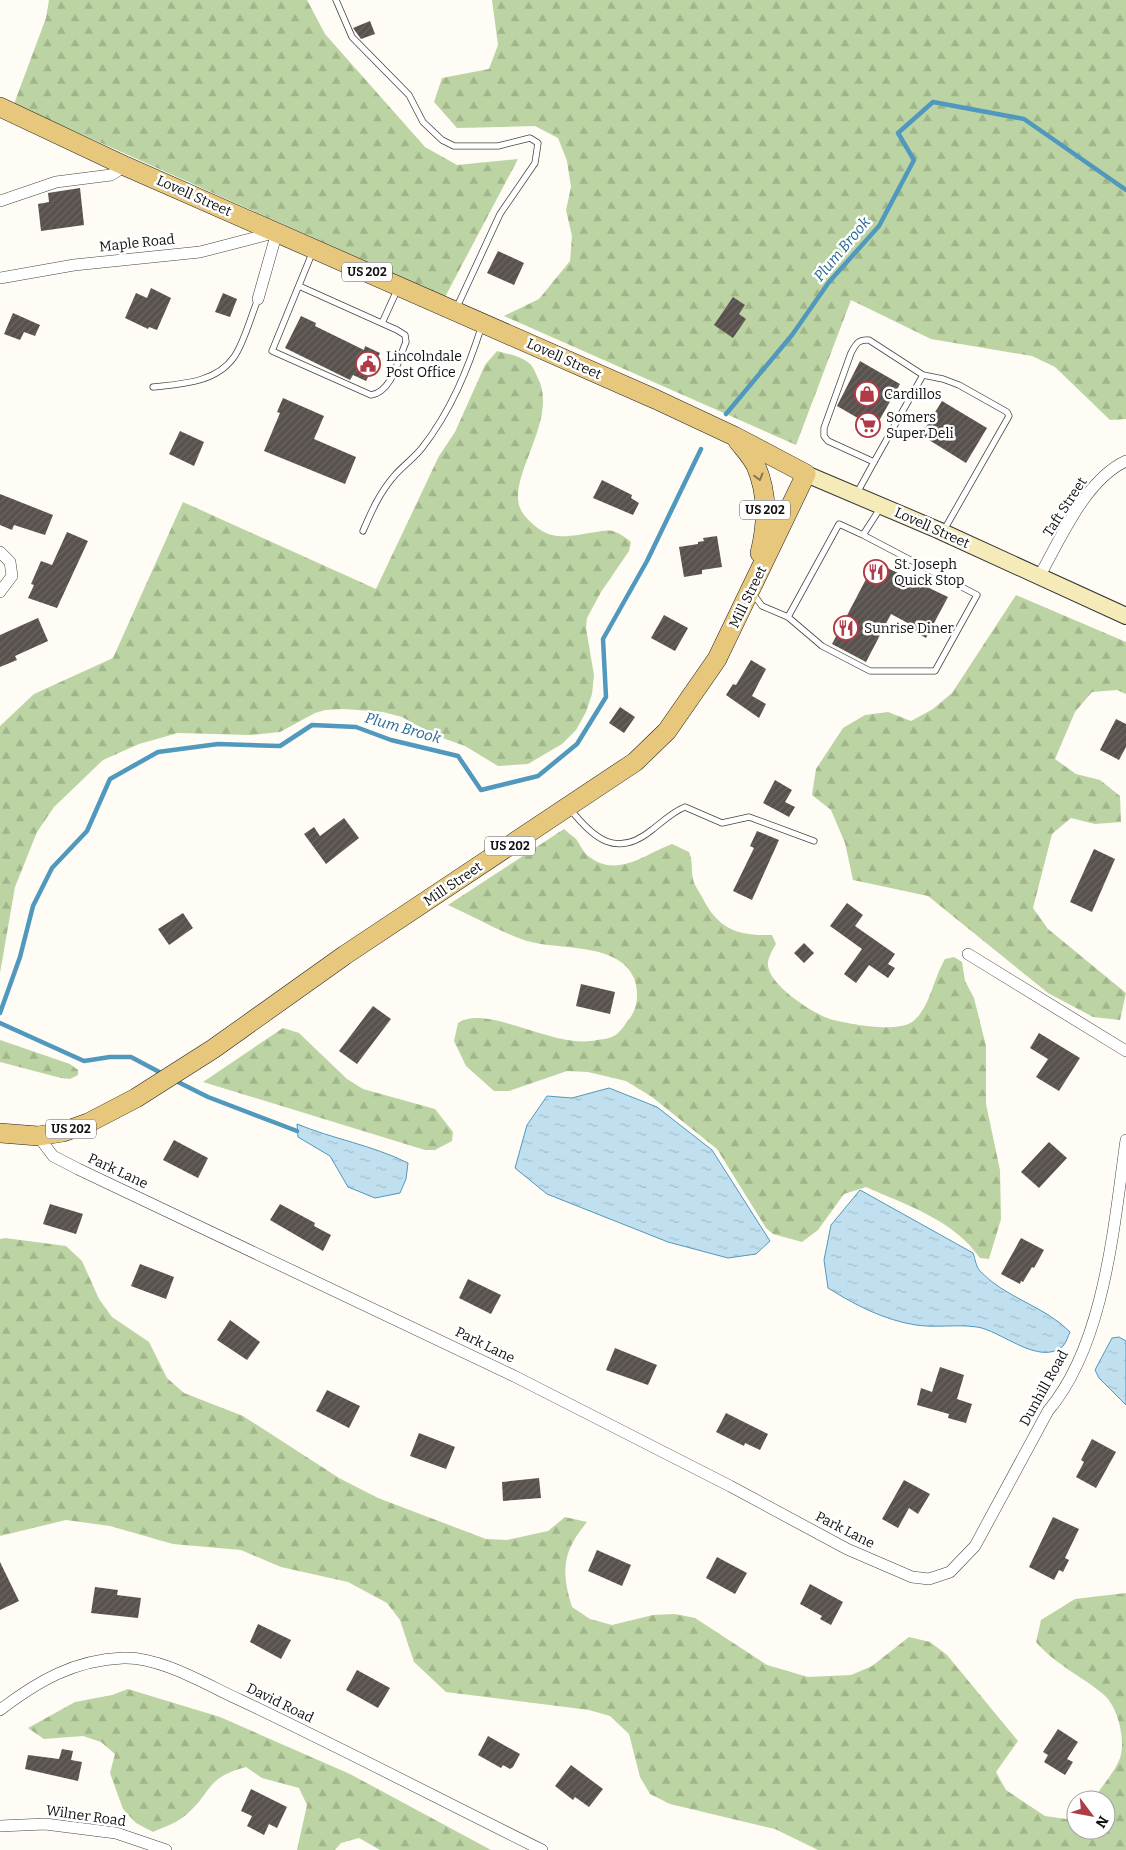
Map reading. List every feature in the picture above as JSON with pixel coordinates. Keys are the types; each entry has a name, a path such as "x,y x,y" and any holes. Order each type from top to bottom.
{"main road":[{"name":"Lovell Street","path":"0,106 125,166 483,323 734,436 806,474"},
{"name":"US 202","path":"734,436 756,465 765,499 766,529 751,591"},
{"name":"Mill Street","path":"0,1133 38,1136 63,1132 88,1123 136,1098 213,1049 345,955 635,762 667,731 717,659 806,474"}],"street":[{"path":"0,201 56,182 111,175 125,166"},
{"path":"258,299 276,232"},
{"name":"Maple Road","path":"0,278 74,265 200,252 276,232"},
{"name":"Taft Street","path":"1039,578 1086,496 1102,478 1126,462"},
{"name":"Lovell Street","path":"806,474 882,505 1126,616"},
{"path":"0,552 10,562 12,576 0,592"},
{"path":"968,954 1126,1050"},
{"name":"Park Lane","path":"38,1136 53,1156 78,1169 514,1376 730,1486 847,1549 912,1577 922,1579"},
{"name":"Dunhill Road","path":"922,1579 929,1579 950,1572 974,1546 1048,1411 1057,1401 1072,1373 1098,1308 1108,1263 1126,1140"},
{"name":"David Road","path":"0,1710 32,1686 79,1665 124,1658 165,1665 542,1850"},
{"name":"Wilner Road","path":"0,1826 45,1824 116,1833 166,1850"}],"lane":[{"path":"336,0 352,37 409,95 423,122 442,140 454,146 498,146 530,138 538,143 535,163 500,214 455,311"},
{"path":"299,286 382,323 404,336 406,342 386,388 379,394 370,395 272,351 314,249"},
{"path":"382,323 398,286"},
{"path":"153,387 192,383 217,373 234,357 258,299"},
{"path":"363,531 377,498 395,475 422,449 453,402 469,366 483,323"},
{"path":"874,462 828,441 824,436 824,428 856,344 862,339 869,340 922,375 943,379 959,385 1007,412 1009,416 942,532"},
{"path":"856,495 922,375"},
{"path":"863,535 882,505"},
{"path":"751,591 762,606 788,617 822,646 870,671 935,671 977,595 839,524 788,617"},
{"path":"569,807 590,833 614,844 623,844 643,837 685,807 722,823 749,817 814,841"}],"green space":[{"path":"49,0 307,0 325,34 425,147 457,165 518,159 445,297 14,104 46,18"},
{"path":"492,0 1126,0 1126,419 1110,420 1055,367 1032,356 931,339 851,300 796,445 504,316 539,299 570,261 572,236 566,210 571,187 567,161 558,138 535,126 457,128 434,102 442,78 489,69 498,45"},
{"path":"497,351 518,357 530,364 534,369 543,394 542,412 537,432 519,487 518,502 524,515 533,524 549,534 565,536 610,531 619,534 631,542 629,551 601,592 587,618 586,628 594,675 592,694 586,712 576,730 562,744 528,764 498,766 465,746 437,736 402,717 383,712 344,709 325,710 315,713 280,732 251,735 178,733 139,744 103,760 54,807 37,832 15,887 0,973 0,726 34,694 113,658 183,502 376,589 439,456 455,432 485,365"},
{"path":"1016,595 1126,642 1126,694 1117,690 1092,692 1075,712 1055,759 1076,774 1100,780 1120,796 1121,822 1095,824 1071,818 1052,834 1033,908 1048,929 1126,993 1120,1020 1093,1017 1048,993 928,896 853,880 845,843 831,810 812,795 816,769 843,728 865,715 888,712 911,721 933,709 952,693"},
{"path":"564,829 576,839 588,856 610,865 631,862 672,844 689,852 694,884 715,917 739,932 772,935 776,944 768,962 769,970 774,979 802,1004 830,1019 884,1027 895,1027 912,1022 927,1002 945,959 954,957 962,962 965,981 974,998 986,1046 986,1104 1000,1170 1001,1219 989,1259 980,1258 957,1233 928,1215 866,1187 844,1194 818,1230 802,1242 773,1234 766,1228 717,1149 652,1097 626,1081 588,1072 567,1071 509,1091 494,1091 466,1066 454,1041 458,1023 471,1018 504,1022 562,1039 580,1041 614,1036 621,1030 635,1009 636,983 626,966 615,958 585,949 524,940 448,905"},
{"path":"283,1028 299,1033 347,1079 363,1089 435,1109 453,1132 452,1141 435,1150 425,1150 203,1082"},
{"path":"0,1040 70,1064 78,1070 78,1075 70,1079 61,1078 0,1062"},
{"path":"5,1238 66,1246 82,1261 99,1299 112,1317 149,1342 167,1378 184,1393 243,1416 339,1478 378,1498 486,1539 507,1540 548,1531 565,1517 587,1522 568,1553 565,1572 572,1607 590,1619 612,1625 653,1615 675,1614 695,1618 767,1665 808,1677 851,1675 872,1666 909,1637 930,1642 947,1655 1018,1741 996,1772 1006,1790 1045,1816 1066,1819 1066,1840 1116,1840 1116,1790 1100,1790 1120,1758 1122,1751 1121,1733 1117,1715 1108,1699 1060,1664 1036,1642 1041,1620 1075,1599 1126,1593 1126,1850 818,1850 775,1829 670,1804 650,1794 640,1777 629,1734 610,1716 589,1710 446,1692 414,1662 400,1620 387,1603 348,1582 281,1567 241,1550 173,1544 110,1526 66,1520 0,1536 0,1239"},
{"path":"128,1689 220,1717 350,1774 491,1850 380,1850 359,1838 341,1843 335,1850 297,1850 307,1805 299,1788 262,1778 246,1767 223,1776 211,1786 184,1817 153,1832 136,1823 123,1809 110,1773 115,1754 101,1742 83,1736 44,1739 28,1728 75,1702 112,1695"}],"water":[{"path":"609,1088 657,1107 712,1150 770,1241 756,1254 728,1258 668,1242 547,1194 515,1168 527,1125 547,1096 572,1098"},
{"path":"297,1124 381,1151 408,1163 406,1179 400,1193 375,1198 348,1187 330,1156 298,1137"},
{"path":"860,1190 973,1253 979,1269 990,1280 1049,1315 1070,1332 1064,1345 1054,1351 1043,1352 1032,1350 977,1327 924,1326 904,1323 870,1311 828,1288 824,1260 831,1225"},
{"path":"1119,1337 1126,1341 1126,1405 1099,1378 1095,1370 1112,1338"}],"building":[{"path":"370,21 375,34 361,39 353,28"},
{"path":"80,188 84,225 41,231 38,204 49,202 48,193"},
{"path":"498,251 524,263 514,285 487,273"},
{"path":"151,288 171,298 157,330 149,327 148,329 125,318 136,293 147,298"},
{"path":"223,293 237,299 230,317 215,312"},
{"path":"733,297 745,305 739,314 746,319 733,338 714,325"},
{"path":"13,313 40,325 35,336 24,332 20,340 4,334"},
{"path":"301,316 316,323 315,326 364,350 365,346 380,353 366,381 353,375 350,380 285,348"},
{"name":"Cardillos","path":"860,361 900,384 875,428 837,406"},
{"path":"283,398 324,416 314,439 356,457 345,484 264,451 280,413 277,412"},
{"path":"942,401 987,428 966,463 921,435"},
{"path":"180,431 204,442 194,466 169,454"},
{"path":"602,480 632,495 631,498 639,503 633,515 593,498"},
{"path":"0,494 53,515 45,535 14,525 12,530 0,525"},
{"path":"67,532 88,541 57,608 28,598 34,585 31,584 41,561 52,565"},
{"path":"717,536 722,567 702,570 702,574 684,577 679,547 698,544 698,542 704,541 703,538"},
{"path":"875,562 948,597 926,638 913,631 915,627 891,614 866,662 832,644"},
{"path":"664,615 688,628 675,651 651,638"},
{"path":"38,618 48,641 15,656 17,660 0,667 0,635"},
{"path":"751,660 766,669 752,696 766,704 759,718 726,695 733,684 736,685"},
{"path":"620,707 635,717 624,733 609,723"},
{"path":"1116,719 1126,724 1126,747 1119,760 1100,750"},
{"path":"775,780 792,790 785,802 795,807 789,817 763,803"},
{"path":"344,818 359,838 326,864 304,834 314,827 320,836"},
{"path":"757,831 779,840 752,900 733,891 754,848 750,846"},
{"path":"1094,849 1115,859 1092,912 1070,902"},
{"path":"847,903 863,915 855,926 895,954 888,964 895,968 888,978 869,965 856,983 844,974 862,949 830,926"},
{"path":"183,913 193,928 169,945 158,929"},
{"path":"804,943 814,953 804,963 794,953"},
{"path":"581,984 615,992 610,1014 576,1006"},
{"path":"373,1006 391,1019 357,1064 339,1051"},
{"path":"1039,1033 1080,1058 1059,1091 1036,1077 1048,1059 1030,1048"},
{"path":"174,1140 208,1158 198,1178 163,1160"},
{"path":"1049,1142 1067,1158 1039,1188 1021,1172"},
{"path":"50,1204 83,1214 76,1234 43,1224"},
{"path":"280,1204 315,1223 314,1226 331,1235 323,1251 270,1220"},
{"path":"1021,1238 1044,1250 1034,1268 1032,1267 1020,1284 1001,1274"},
{"path":"140,1264 174,1277 166,1299 131,1286"},
{"path":"468,1279 501,1295 491,1314 459,1298"},
{"path":"230,1320 260,1342 247,1360 217,1340"},
{"path":"615,1348 657,1365 648,1385 606,1370"},
{"path":"940,1367 964,1375 957,1399 972,1404 966,1423 948,1418 949,1414 917,1405 921,1388 932,1392"},
{"path":"327,1390 360,1406 349,1428 316,1411"},
{"path":"726,1413 768,1434 760,1450 745,1443 744,1446 716,1432"},
{"path":"419,1433 455,1447 446,1469 410,1456"},
{"path":"1092,1439 1116,1452 1096,1488 1076,1477 1084,1462 1081,1460"},
{"path":"539,1478 541,1498 503,1501 502,1482"},
{"path":"904,1480 930,1494 918,1514 909,1508 898,1528 882,1519"},
{"path":"1053,1517 1079,1529 1065,1558 1069,1560 1063,1572 1059,1570 1054,1580 1029,1567"},
{"path":"597,1550 631,1565 622,1586 588,1571"},
{"path":"717,1557 747,1573 735,1594 706,1578"},
{"path":"0,1562 19,1601 0,1610"},
{"path":"810,1584 843,1602 831,1625 820,1619 822,1616 800,1604"},
{"path":"95,1587 118,1590 117,1595 141,1598 138,1618 91,1613"},
{"path":"258,1624 291,1640 281,1659 250,1642"},
{"path":"357,1670 390,1688 378,1708 346,1690"},
{"path":"1058,1729 1078,1742 1067,1759 1073,1762 1065,1775 1044,1762 1048,1755 1043,1752"},
{"path":"488,1736 520,1754 513,1767 510,1769 503,1765 501,1768 478,1755"},
{"path":"62,1749 73,1751 71,1760 82,1762 78,1781 25,1769 28,1755 59,1759"},
{"path":"571,1765 603,1789 589,1807 575,1797 573,1800 555,1786"},
{"path":"251,1789 287,1807 277,1828 269,1824 264,1835 247,1826 252,1816 241,1811"}],"waterway":[{"name":"Plum Brook","path":"726,414 792,335 829,282 879,226 914,160 898,133 933,102 1024,119 1126,190"},
{"name":"Plum Brook","path":"0,1013 20,957 33,906 52,868 87,831 110,779 158,752 218,744 280,746 312,725 356,727 391,740 458,756 481,790 538,776 577,744 606,697 603,639 647,561 701,449"},
{"path":"0,1023 84,1061 110,1057 131,1057 163,1074"},
{"path":"174,1080 208,1097 297,1131"}],"place":[{"name":"Lincolndale Post Office","path":"368,364"},
{"name":"Cardillos","path":"867,394"},
{"name":"Somers Super Deli","path":"868,425"},
{"name":"St. Joseph Quick Stop","path":"876,572"},
{"name":"Sunrise Diner","path":"846,628"}]}
